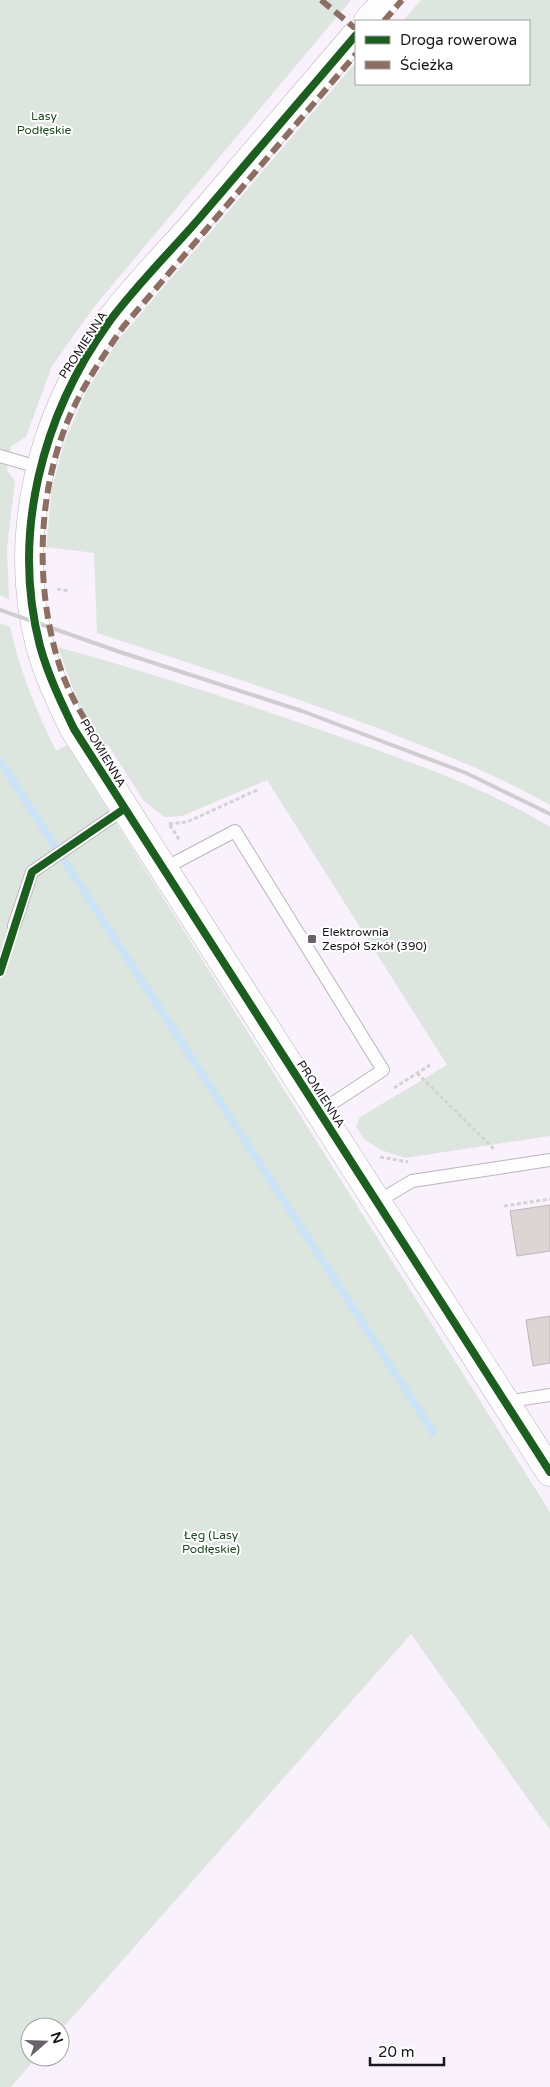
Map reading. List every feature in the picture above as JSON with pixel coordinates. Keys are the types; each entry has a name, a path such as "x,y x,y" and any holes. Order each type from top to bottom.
{"street":[{"path":"369,20 387,0"},
{"name":"PROMIENNA","path":"355,36 109,322 68,388 46,444 33,505 29,548 30,590 40,647 48,673 74,729 550,1472"}],"lane":[{"path":"0,456 41,468"},
{"path":"14,926 32,872 124,809"},
{"path":"163,869 234,831 383,1070 319,1112"},
{"path":"377,1202 412,1181 550,1160"},
{"path":"504,1402 550,1395"}],"path":[{"path":"163,822 170,825 187,822 257,790"},
{"path":"385,1093 430,1065"},
{"path":"417,1073 495,1150"},
{"path":"486,1151 504,1148"},
{"path":"377,1156 392,1160 417,1161"},
{"path":"504,1206 550,1199"}],"green space":[{"name":"Lasy Podłęskie","path":"0,0 351,0 94,307 52,366 26,437 11,446 7,470 15,481 7,548 9,599 0,595"},
{"path":"421,0 550,0 550,805 487,773 377,728 273,691 97,633 94,553 46,547 52,488 65,440 86,392 119,339 355,63 355,85 530,85 530,20 404,20"},
{"name":"Łęg (Lasy Podłęskie)","path":"0,623 10,627 29,690 56,751 67,745 550,1512 550,1830 411,1634 70,2020 70,2017 20,2017 20,2067 28,2067 11,2087 0,2087"},
{"path":"58,647 207,692 380,751 504,801 550,827 550,1136 405,1158 381,1150 364,1139 356,1126 360,1117 447,1065 267,780 182,816 164,817 144,801 108,745 92,729 78,701"}],"building":[{"path":"550,1205 550,1251 517,1256 510,1211"},
{"path":"550,1316 550,1363 533,1366 526,1320"}],"waterway":[{"path":"0,761 433,1432"}],"railway":[{"path":"0,610 120,652 302,711 466,773 550,814"}],"marked path":[{"path":"321,0 355,28"},
{"path":"385,20 402,0"},
{"path":"104,750 80,712 65,681 52,639 46,607 43,540 51,473 60,441 83,389 123,327 355,55"}],"cycle path":[{"path":"355,36 197,221 130,296 109,322 86,358 66,396 50,436 38,477 31,519 29,561 32,604 43,657 74,729 550,1472"},
{"path":"0,972 32,872 124,809"}],"place":[{"name":"Elektrownia Zespół Szkół (390)","path":"312,939"}]}
